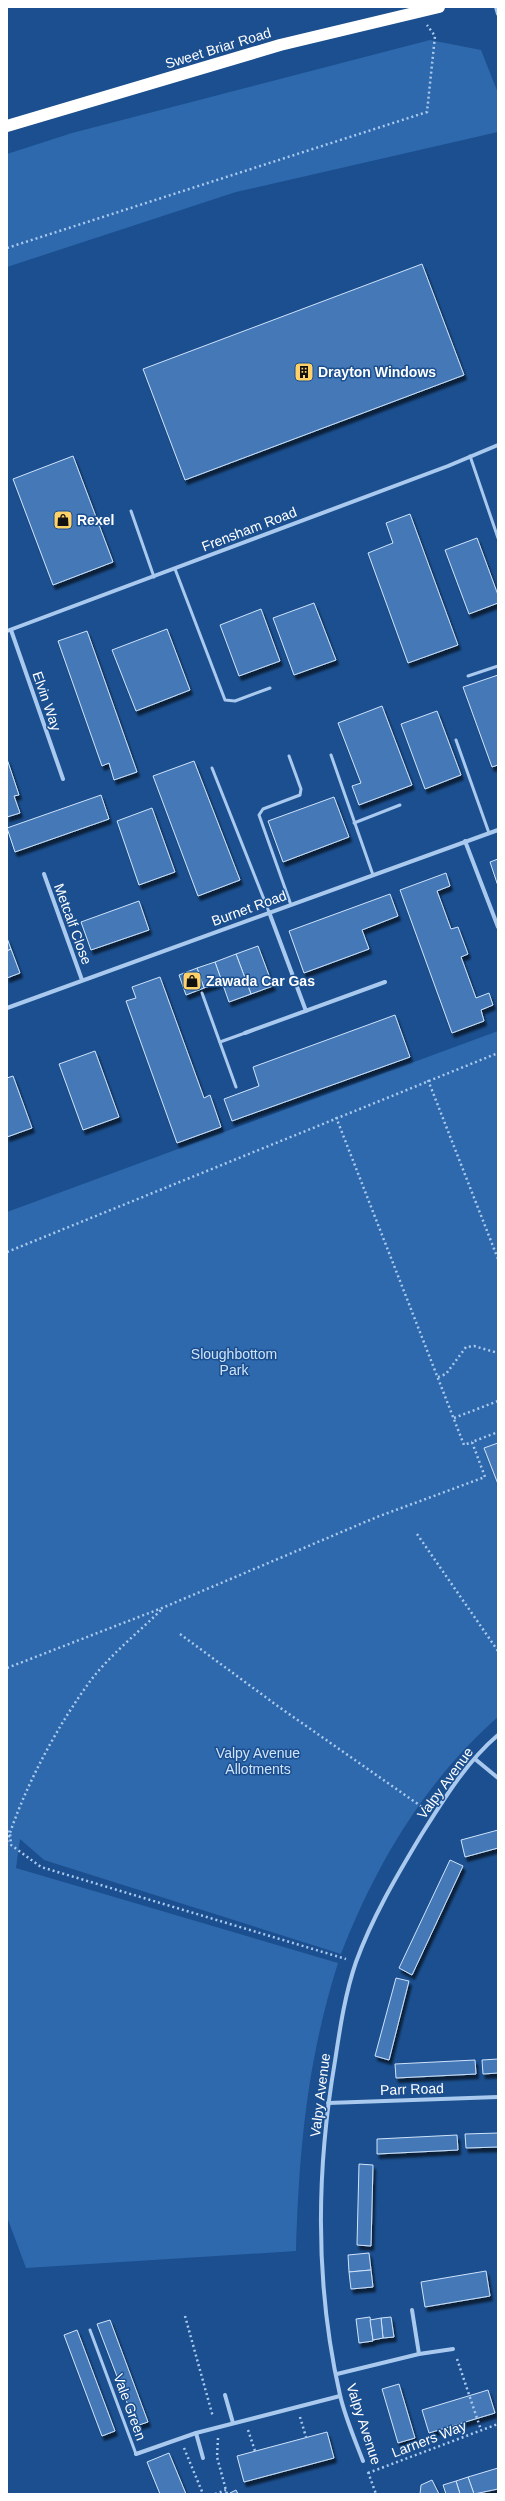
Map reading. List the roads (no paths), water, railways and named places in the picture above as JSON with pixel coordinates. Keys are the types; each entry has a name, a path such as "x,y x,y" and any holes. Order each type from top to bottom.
{"highway":[{"name":"Sweet Briar Road","path":"7,126 280,45 439,7"}],"street":[{"path":"496,7 498,14"},
{"name":"Frensham Road","path":"9,630 154,577 498,445"},
{"name":"Elvin Way","path":"9,630 63,779"},
{"name":"Burnet Road","path":"7,1008 498,830"},
{"path":"465,842 498,927"},
{"name":"Metcalf Close","path":"44,874 82,980"},
{"path":"269,912 306,1011"},
{"path":"245,1033 385,982"},
{"name":"Valpy Avenue","path":"363,2461 340,2396 329,2332 320,2245 321,2180 328,2103 341,2024 356,1962 383,1902 434,1815 475,1759 498,1735"},
{"path":"475,1759 498,1778"},
{"name":"Parr Road","path":"328,2103 498,2097"},
{"path":"412,2310 419,2354"},
{"path":"337,2374 419,2354 453,2349"},
{"path":"225,2395 234,2423"},
{"name":"Vale Green","path":"136,2454 196,2433 340,2396"},
{"path":"196,2433 202,2458"}],"lane":[{"path":"470,456 498,538"},
{"path":"132,511 154,577"},
{"path":"175,569 225,700 235,701 270,688"},
{"path":"468,676 498,666"},
{"path":"456,740 490,833"},
{"path":"331,755 373,875"},
{"path":"289,756 301,789 300,794 263,809 259,815 291,904"},
{"path":"212,768 269,912"},
{"path":"354,823 400,806"},
{"path":"202,993 236,1087"},
{"path":"220,1042 245,1033"},
{"name":"Vale Green","path":"90,2330 136,2454"}],"place":[{"name":"Drayton Windows","path":"304,372"},
{"name":"Rexel","path":"63,520"},
{"name":"Zawada Car Gas","path":"192,981"}],"park label":[{"name":"Sloughbottom Park","path":"234,1362"},
{"name":"Valpy Avenue Allotments","path":"258,1762"}]}
